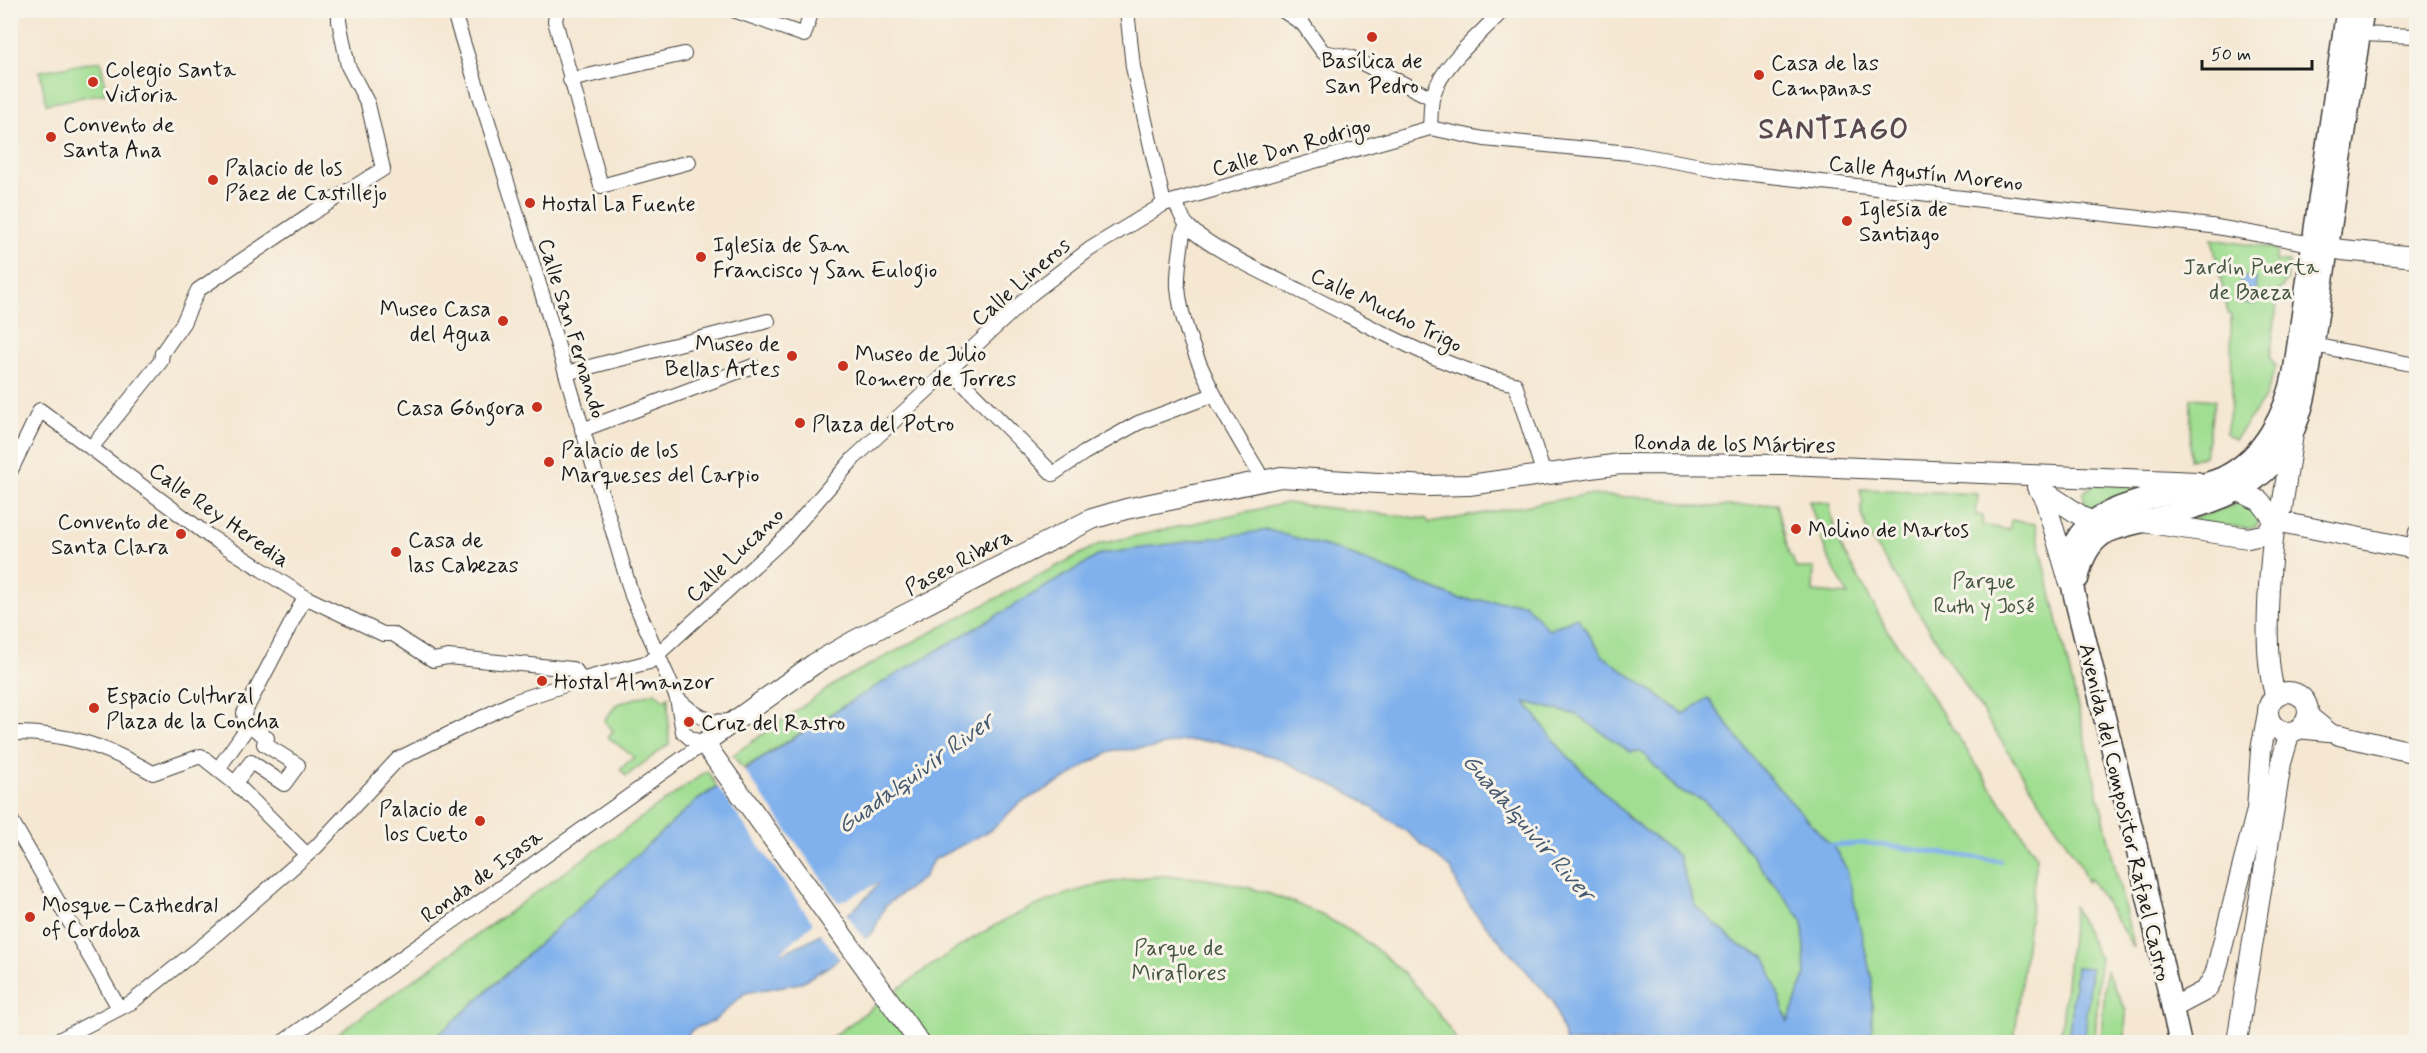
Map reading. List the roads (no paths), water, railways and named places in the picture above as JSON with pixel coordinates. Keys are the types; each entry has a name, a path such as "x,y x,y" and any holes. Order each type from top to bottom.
{"main road":[{"path":"2093,524 2143,522 2204,506 2241,490 2269,467 2293,434 2303,401 2313,345 2320,246 2347,10"},
{"path":"2093,524 2115,510 2211,482 2231,473 2252,456 2275,426 2286,405 2294,372 2320,246 2363,10"},
{"name":"Avenida del Compositor Rafael Castro","path":"2093,524 2095,541 2085,556 2079,572 2076,606 2136,845 2179,1042"}],"street":[{"path":"91,448 161,361 162,353 183,323 195,293 201,287 309,214 383,169 368,104 348,66 339,10"},
{"name":"Calle San Fernando","path":"453,10 566,373 632,596 678,698"},
{"path":"557,10 555,21 601,186 689,162"},
{"path":"733,10 804,35 812,10"},
{"name":"Calle Mucho Trigo","path":"1127,10 1135,79 1169,203 1187,225 1205,239 1267,274 1380,331 1482,377 1515,384 1544,475"},
{"path":"1282,10 1303,24 1323,52 1350,57 1432,98"},
{"path":"1430,128 1432,98 1438,83 1450,66 1503,10"},
{"path":"2359,34 2416,36"},
{"path":"570,80 684,54"},
{"name":"Calle Don Rodrigo","path":"1169,203 1430,128"},
{"name":"Calle Agustín Moreno","path":"1430,128 1484,139 1629,153 1791,179 2148,218 2320,246"},
{"name":"Calle Lineros","path":"836,479 854,458 1039,289 1105,238 1169,203"},
{"path":"1187,225 1183,233 1178,286 1192,343 1212,395 1258,471 1260,479"},
{"path":"2320,246 2416,257"},
{"path":"566,373 768,321"},
{"path":"2313,345 2416,365"},
{"path":"582,430 753,366"},
{"path":"951,371 1053,474 1138,423 1212,395"},
{"name":"Calle Rey Heredia","path":"10,472 40,411 209,536 305,597 387,634 393,634 433,660 448,657 572,669 576,671 580,680"},
{"path":"2143,522 2255,538 2267,534 2282,508 2293,434"},
{"name":"Ronda de los Mártires","path":"1260,479 1309,477 1469,486 1620,464 1686,463 2005,473 2211,482 2241,490 2265,505 2275,521"},
{"path":"2005,473 2038,488 2093,524"},
{"path":"2089,478 2081,482 2075,490 2075,506 2093,524"},
{"name":"Calle Lucano","path":"55,1042 132,1002 211,939 307,855 404,755 516,701 580,680 649,662 787,536 836,479"},
{"name":"Paseo Ribera","path":"710,750 738,718 814,664 1071,529 1126,509 1260,479"},
{"path":"2038,488 2044,496 2076,606"},
{"path":"2275,521 2416,543"},
{"path":"2275,521 2271,564 2269,671 2273,725 2284,732 2338,735 2416,753"},
{"path":"218,769 246,719 305,597"},
{"path":"2174,1014 2206,990 2215,975 2257,810 2261,750 2272,705 2288,692 2300,696 2308,712 2322,726 2338,735"},
{"path":"678,698 701,717 717,722 738,718"},
{"path":"678,698 683,732 710,750 919,1042"},
{"path":"2237,1042 2281,763 2293,731 2304,724 2308,712"},
{"path":"235,784 251,762 284,784 300,762 264,744 267,738 246,719"},
{"path":"10,733 42,732 80,740 114,751 153,773 201,756 235,784 307,855"},
{"name":"Ronda de Isasa","path":"283,1042 710,750"},
{"path":"10,818 119,1008"}],"water":[{"path":"2240,277 2256,278 2255,304 2239,303"},
{"name":"Guadalquivir River","path":"1268,530 1339,550 1459,599 1524,603 1549,630 1577,617 1603,656 1684,714 1708,698 1761,769 1837,852 1847,870 1872,980 1872,1042 1566,1042 1553,1001 1476,914 1461,893 1451,869 1407,832 1355,796 1278,758 1216,741 1181,741 1149,749 1114,750 1018,804 993,829 933,860 924,877 885,906 873,932 828,967 800,983 745,993 714,1021 693,1029 681,1042 431,1042 696,801 853,700 1101,554","holes":["1525,702 1577,715 1630,752 1641,751 1678,790 1703,800 1727,824 1803,921 1805,976 1788,1022 1765,956 1740,946 1695,906 1678,856 1629,818 1560,748","879,883 859,905 822,933 781,953 825,913"]},
{"path":"2076,967 2091,968 2085,1036 2117,1040 2116,1042 2068,1042"}],"waterway":[{"path":"1825,846 1867,843 2000,861"}],"place":[{"name":"Basílica de San Pedro","path":"1372,37"},
{"name":"Casa de las Campanas","path":"1759,75"},
{"name":"Colegio Santa Victoria","path":"93,82"},
{"name":"Convento de Santa Ana","path":"51,137"},
{"name":"Palacio de los Páez de Castillejo","path":"213,180"},
{"name":"Hostal La Fuente","path":"530,203"},
{"name":"Iglesia de Santiago","path":"1847,221"},
{"name":"Iglesia de San Francisco y San Eulogio","path":"701,257"},
{"name":"Museo Casa del Agua","path":"503,321"},
{"name":"Museo de Bellas Artes","path":"792,356"},
{"name":"Museo de Julio Romero de Torres","path":"843,366"},
{"name":"Casa Góngora","path":"537,407"},
{"name":"Plaza del Potro","path":"800,423"},
{"name":"Palacio de los Marqueses del Carpio","path":"549,462"},
{"name":"Molino de Martos","path":"1796,529"},
{"name":"Convento de Santa Clara","path":"181,534"},
{"name":"Casa de las Cabezas","path":"396,552"},
{"name":"Hostal Almanzor","path":"542,681"},
{"name":"Espacio Cultural Plaza de la Concha","path":"94,708"},
{"name":"Cruz del Rastro","path":"689,722"},
{"name":"Palacio de los Cueto","path":"480,821"},
{"name":"Mosque–Cathedral of Cordoba","path":"30,917"}],"district":[{"name":"SANTIAGO","path":"1834,128"}],"park label":[{"name":"Jardín Puerta de Baeza","path":"2251,278"},
{"name":"Parque Ruth y José","path":"1984,592"},
{"name":"Parque de Miraflores","path":"1179,960"}]}
